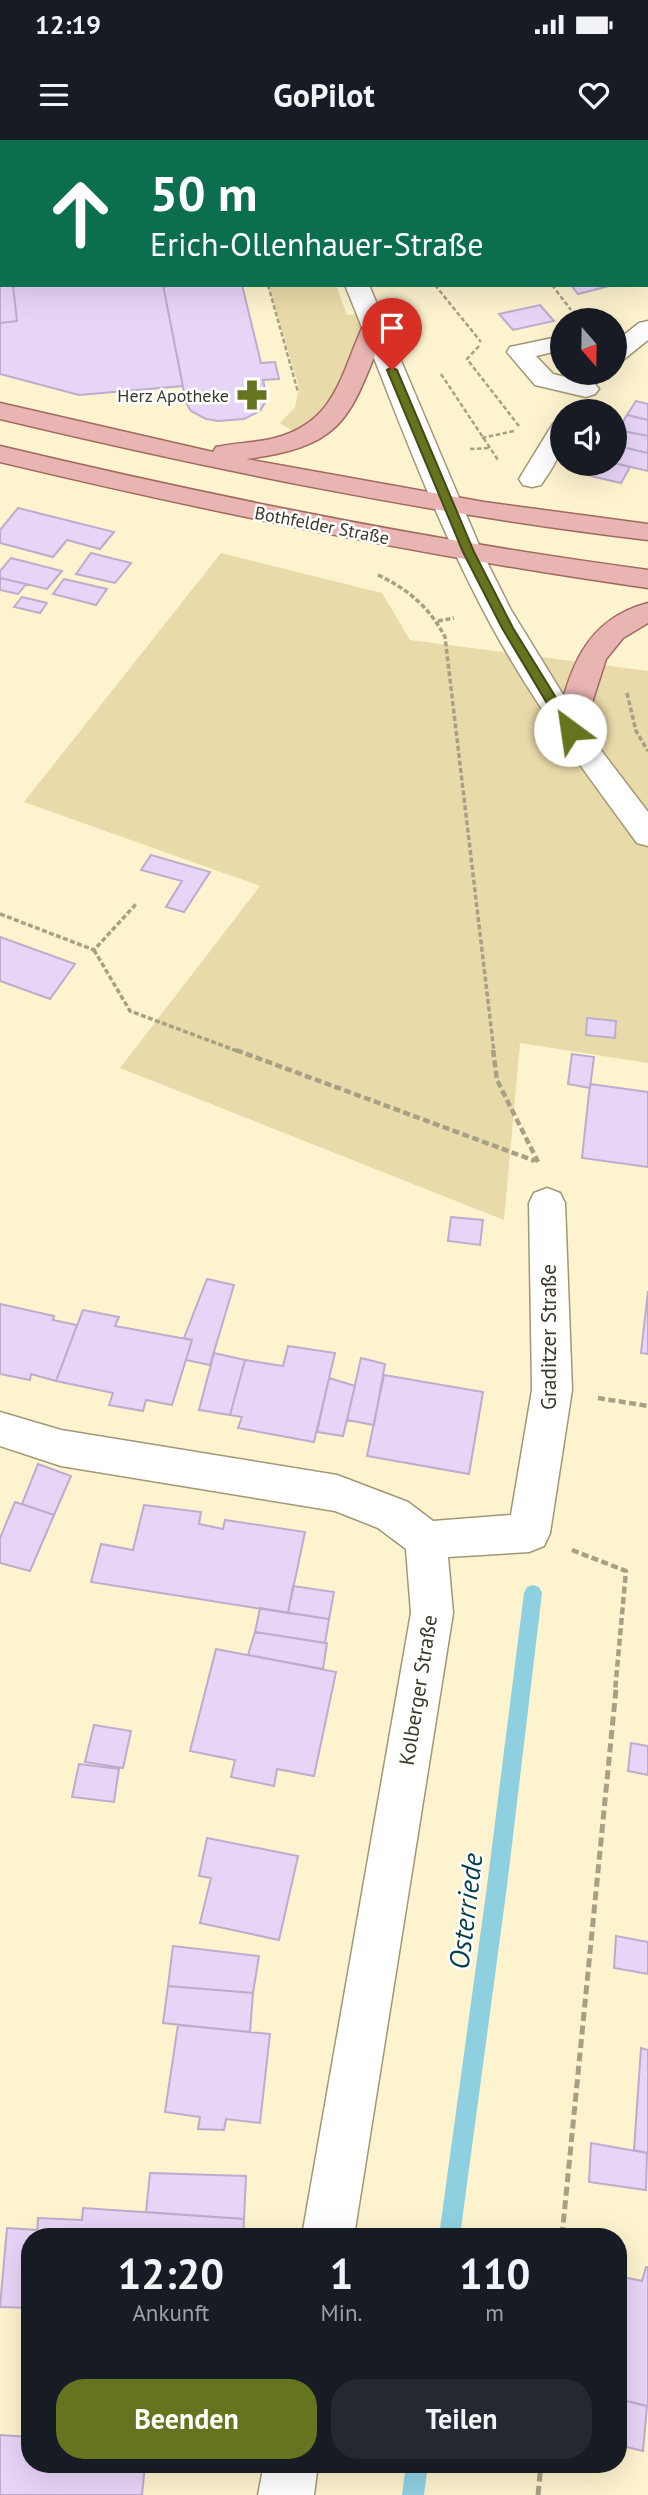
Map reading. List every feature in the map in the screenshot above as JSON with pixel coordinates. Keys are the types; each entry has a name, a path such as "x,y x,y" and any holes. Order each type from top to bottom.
{"main road":[{"path":"187,456 263,450 302,437 323,425 339,408 374,328"},
{"name":"Bothfelder Straße","path":"0,411 187,456 450,506 648,533"},
{"name":"Bothfelder Straße","path":"0,454 166,494 305,523 468,552 648,579"},
{"path":"570,730 584,668 596,647 634,617 648,612"}],"street":[{"path":"358,287 468,552 508,628 570,730 648,835"},
{"path":"627,328 648,323"},
{"path":"627,345 648,328"},
{"path":"550,346 519,352 544,380 550,382"},
{"path":"563,385 585,391"},
{"path":"532,479 550,450"},
{"name":"Graditzer Straße","path":"529,1532 552,1390 547,1203"},
{"path":"0,1429 61,1448 337,1493 393,1515 426,1540 529,1532"},
{"name":"Kolberger Straße","path":"329,2228 432,1613 426,1540"},
{"path":"286,2495 290,2473"}],"path":[{"path":"269,287 299,387 297,397"},
{"path":"437,287 482,343 467,359 522,429"},
{"path":"553,287 569,308"},
{"path":"437,365 489,449"},
{"path":"376,574 401,584 438,621 445,637 497,1080 545,1178 547,1203"},
{"path":"632,683 626,694 636,731 648,751"},
{"path":"94,950 137,903"},
{"path":"0,914 94,950 130,1011 538,1161"},
{"path":"529,1532 626,1571 597,1898 563,2228"},
{"path":"538,2495 540,2473"}],"shaded area":[{"path":"269,287 337,287 347,315 369,313 339,408 302,437 280,423 295,407 299,387"},
{"path":"221,553 382,593 410,640 648,671 648,1063 520,1043 504,1220 120,1068 260,886 24,802"}],"building":[{"path":"0,287 13,287 17,321 0,323"},
{"path":"13,287 163,287 183,386 79,395 0,374 0,323 17,321"},
{"path":"163,287 242,287 261,363 275,362 279,379 263,380 267,399 260,411 244,419 206,419 191,411 186,403"},
{"path":"573,287 605,287 578,294"},
{"path":"540,305 550,316 550,322 513,330 499,314"},
{"path":"636,401 648,404 648,420 627,415"},
{"path":"627,415 648,420 648,436 627,432"},
{"path":"627,432 648,436 648,453 627,448"},
{"path":"627,448 648,453 648,471 627,466"},
{"path":"591,476 625,476 621,483"},
{"path":"18,508 114,532 100,549 67,540 53,557 0,543 0,530"},
{"path":"91,553 131,563 115,583 76,574"},
{"path":"11,558 62,571 47,589 0,578 0,571"},
{"path":"0,578 26,584 18,594 0,590"},
{"path":"64,579 107,589 96,605 53,594"},
{"path":"22,597 47,603 40,613 14,607"},
{"path":"151,855 210,872 184,912 166,907 182,881 141,870"},
{"path":"0,937 75,964 50,999 0,981"},
{"path":"587,1018 616,1021 615,1038 586,1035"},
{"path":"572,1054 594,1057 590,1088 568,1084"},
{"path":"590,1084 648,1092 648,1167 582,1158"},
{"path":"451,1217 483,1220 480,1245 448,1241"},
{"path":"207,1279 234,1285 210,1365 186,1360 192,1340 184,1338"},
{"path":"648,1291 648,1354 641,1353"},
{"path":"0,1304 54,1316 53,1320 77,1325 56,1381 31,1374 30,1380 0,1374"},
{"path":"83,1310 119,1317 115,1326 192,1340 172,1405 146,1400 143,1411 109,1405 113,1393 56,1381"},
{"path":"288,1346 335,1353 314,1442 238,1428 242,1417 230,1415 245,1360 283,1366"},
{"path":"214,1353 245,1360 230,1415 199,1410"},
{"path":"361,1358 385,1364 374,1425 347,1420"},
{"path":"384,1375 483,1392 469,1474 367,1456"},
{"path":"329,1378 355,1386 343,1436 317,1432"},
{"path":"38,1464 71,1476 54,1515 22,1504"},
{"path":"15,1502 54,1515 30,1571 0,1563 0,1538"},
{"path":"144,1505 201,1512 199,1524 223,1529 225,1520 305,1532 288,1613 91,1582 101,1544 133,1550"},
{"path":"293,1586 334,1592 329,1619 288,1613"},
{"path":"260,1608 329,1619 325,1643 255,1632"},
{"path":"255,1632 327,1643 323,1669 248,1655"},
{"path":"216,1649 336,1672 314,1776 277,1769 274,1786 231,1777 235,1760 190,1751"},
{"path":"94,1725 131,1731 123,1768 85,1762"},
{"path":"631,1743 648,1746 648,1775 628,1771"},
{"path":"79,1764 119,1769 114,1802 72,1797"},
{"path":"207,1838 298,1856 279,1940 200,1923 211,1878 199,1876"},
{"path":"616,1936 648,1942 648,1974 614,1968"},
{"path":"173,1946 259,1956 253,1993 168,1986"},
{"path":"168,1986 253,1993 250,2032 163,2023"},
{"path":"178,2025 270,2034 260,2123 226,2119 224,2130 198,2129 200,2117 165,2112"},
{"path":"641,2048 648,2050 648,2153 634,2150"},
{"path":"591,2143 647,2153 646,2190 589,2182"},
{"path":"150,2173 246,2176 244,2219 146,2212"},
{"path":"83,2208 244,2219 243,2228 37,2228 38,2218 82,2220"},
{"path":"7,2228 21,2229 21,2308 0,2307"},
{"path":"648,2267 648,2406 627,2401 627,2278 642,2281"},
{"path":"627,2401 647,2406 643,2451 627,2447"},
{"path":"0,2435 21,2436 21,2473 144,2473 142,2495 0,2495"}],"waterway":[{"name":"Osterriede","path":"450,2228 497,1886 533,1593"},
{"name":"Osterriede","path":"413,2495 416,2473"}],"place":[{"name":"Herz Apotheke","path":"252,395"}],"route":[{"path":"392,370 468,552 497,610 570,730"}]}
